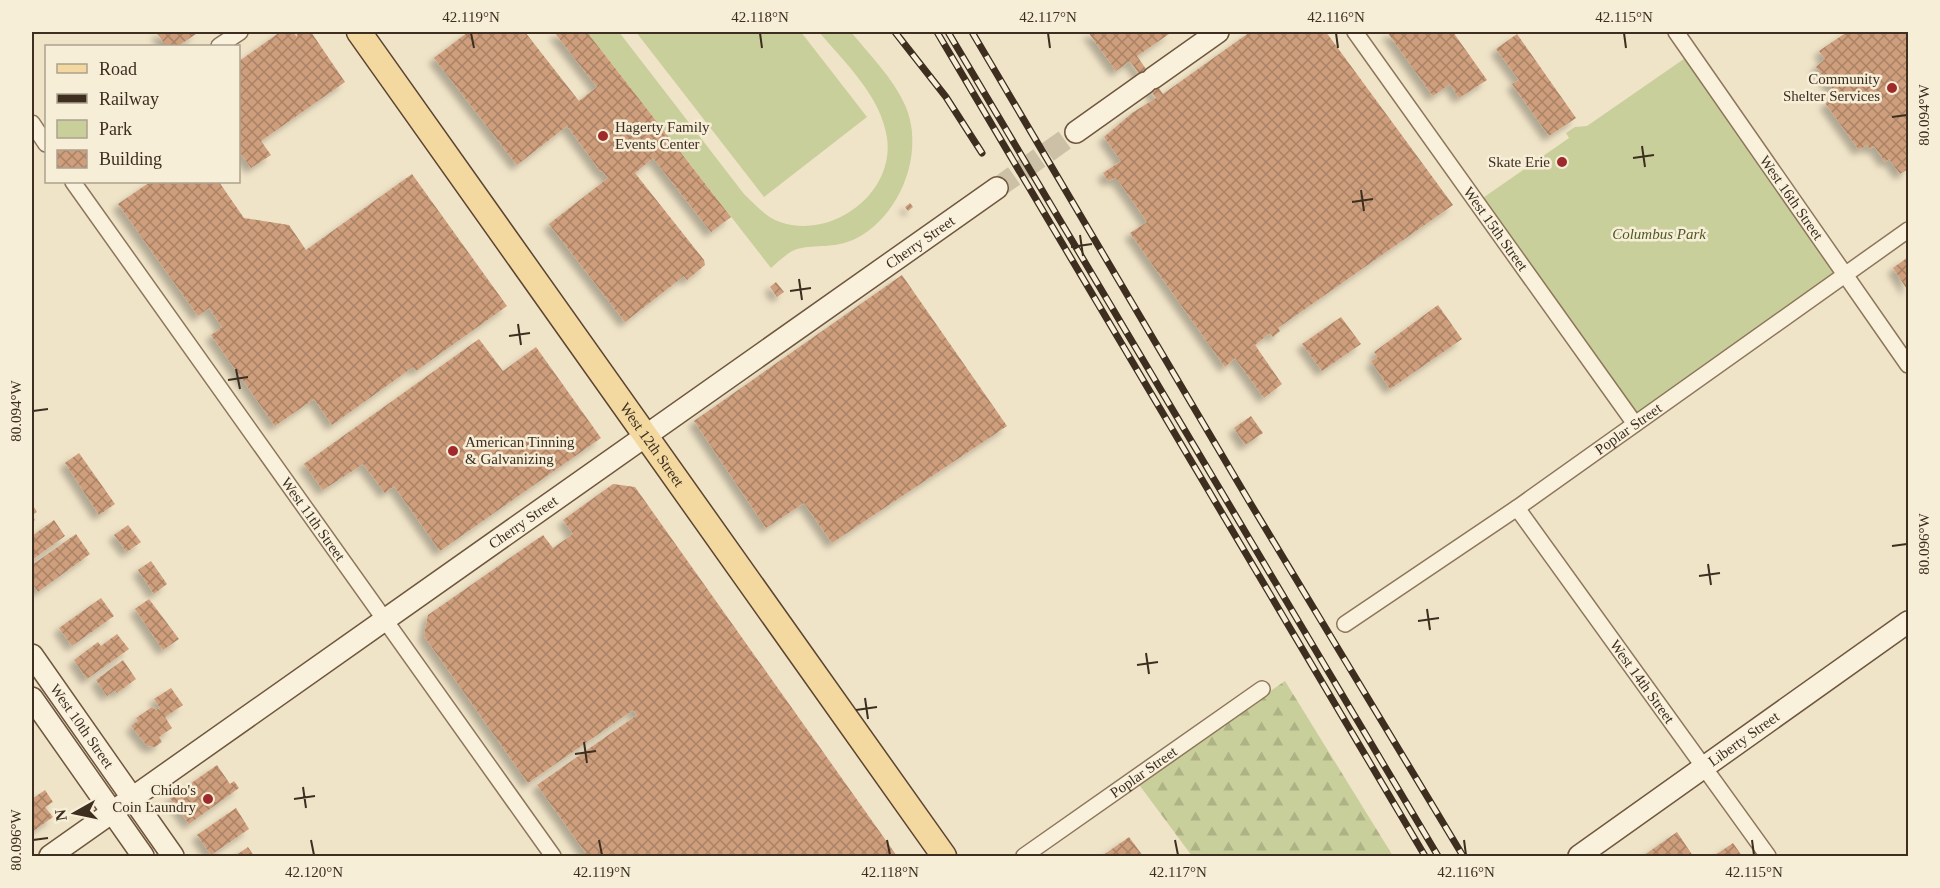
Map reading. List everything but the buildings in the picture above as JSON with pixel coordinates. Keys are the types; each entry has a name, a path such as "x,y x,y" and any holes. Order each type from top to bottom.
{"main road":[{"name":"West 12th Street","path":"359,32 944,856"}],"street":[{"path":"220,45 240,32"},
{"path":"1076,132 1218,32"},
{"name":"West 15th Street","path":"1355,32 1635,424"},
{"name":"West 16th Street","path":"1676,32 1908,365"},
{"path":"32,123 45,142"},
{"name":"West 11th Street","path":"74,183 384,621 554,856"},
{"name":"Cherry Street","path":"50,856 133,800 997,188"},
{"name":"Poplar Street","path":"1345,624 1517,508 1908,230"},
{"name":"West 14th Street","path":"1517,508 1768,856"},
{"name":"Liberty Street","path":"1579,856 1908,622"},
{"name":"West 10th Street","path":"32,655 173,856"},
{"name":"Poplar Street","path":"1024,856 1262,689"},
{"name":"West 10th Street","path":"32,698 143,856"}],"green space":[{"path":"587,32 619,32 744,194 770,217 780,222 800,226 819,224 838,218 856,208 870,194 881,177 887,158 887,138 878,108 861,81 819,32 851,32 894,85 905,105 911,123 910,162 905,181 896,199 871,229 855,239 840,244 797,249 771,268"},
{"path":"636,32 801,32 867,117 764,197"},
{"name":"Columbus Park","path":"1691,54 1845,275 1635,424 1477,202 1569,138 1566,133 1575,127 1587,126"},
{"path":"1285,681 1393,856 1192,856 1137,782"}],"tunnel":[{"path":"997,188 1076,132"}],"railway":[{"path":"895,32 946,97 982,153"},
{"path":"937,32 1425,856"},
{"path":"948,32 1438,856"},
{"path":"972,32 1249,501 1463,856"}],"place":[{"name":"Community Shelter Services","path":"1892,88"},
{"name":"Hagerty Family Events Center","path":"603,136"},
{"name":"Skate Erie","path":"1562,162"},
{"name":"American Tinning & Galvanizing","path":"453,451"},
{"name":"Chido's Coin Laundry","path":"208,799"}]}
